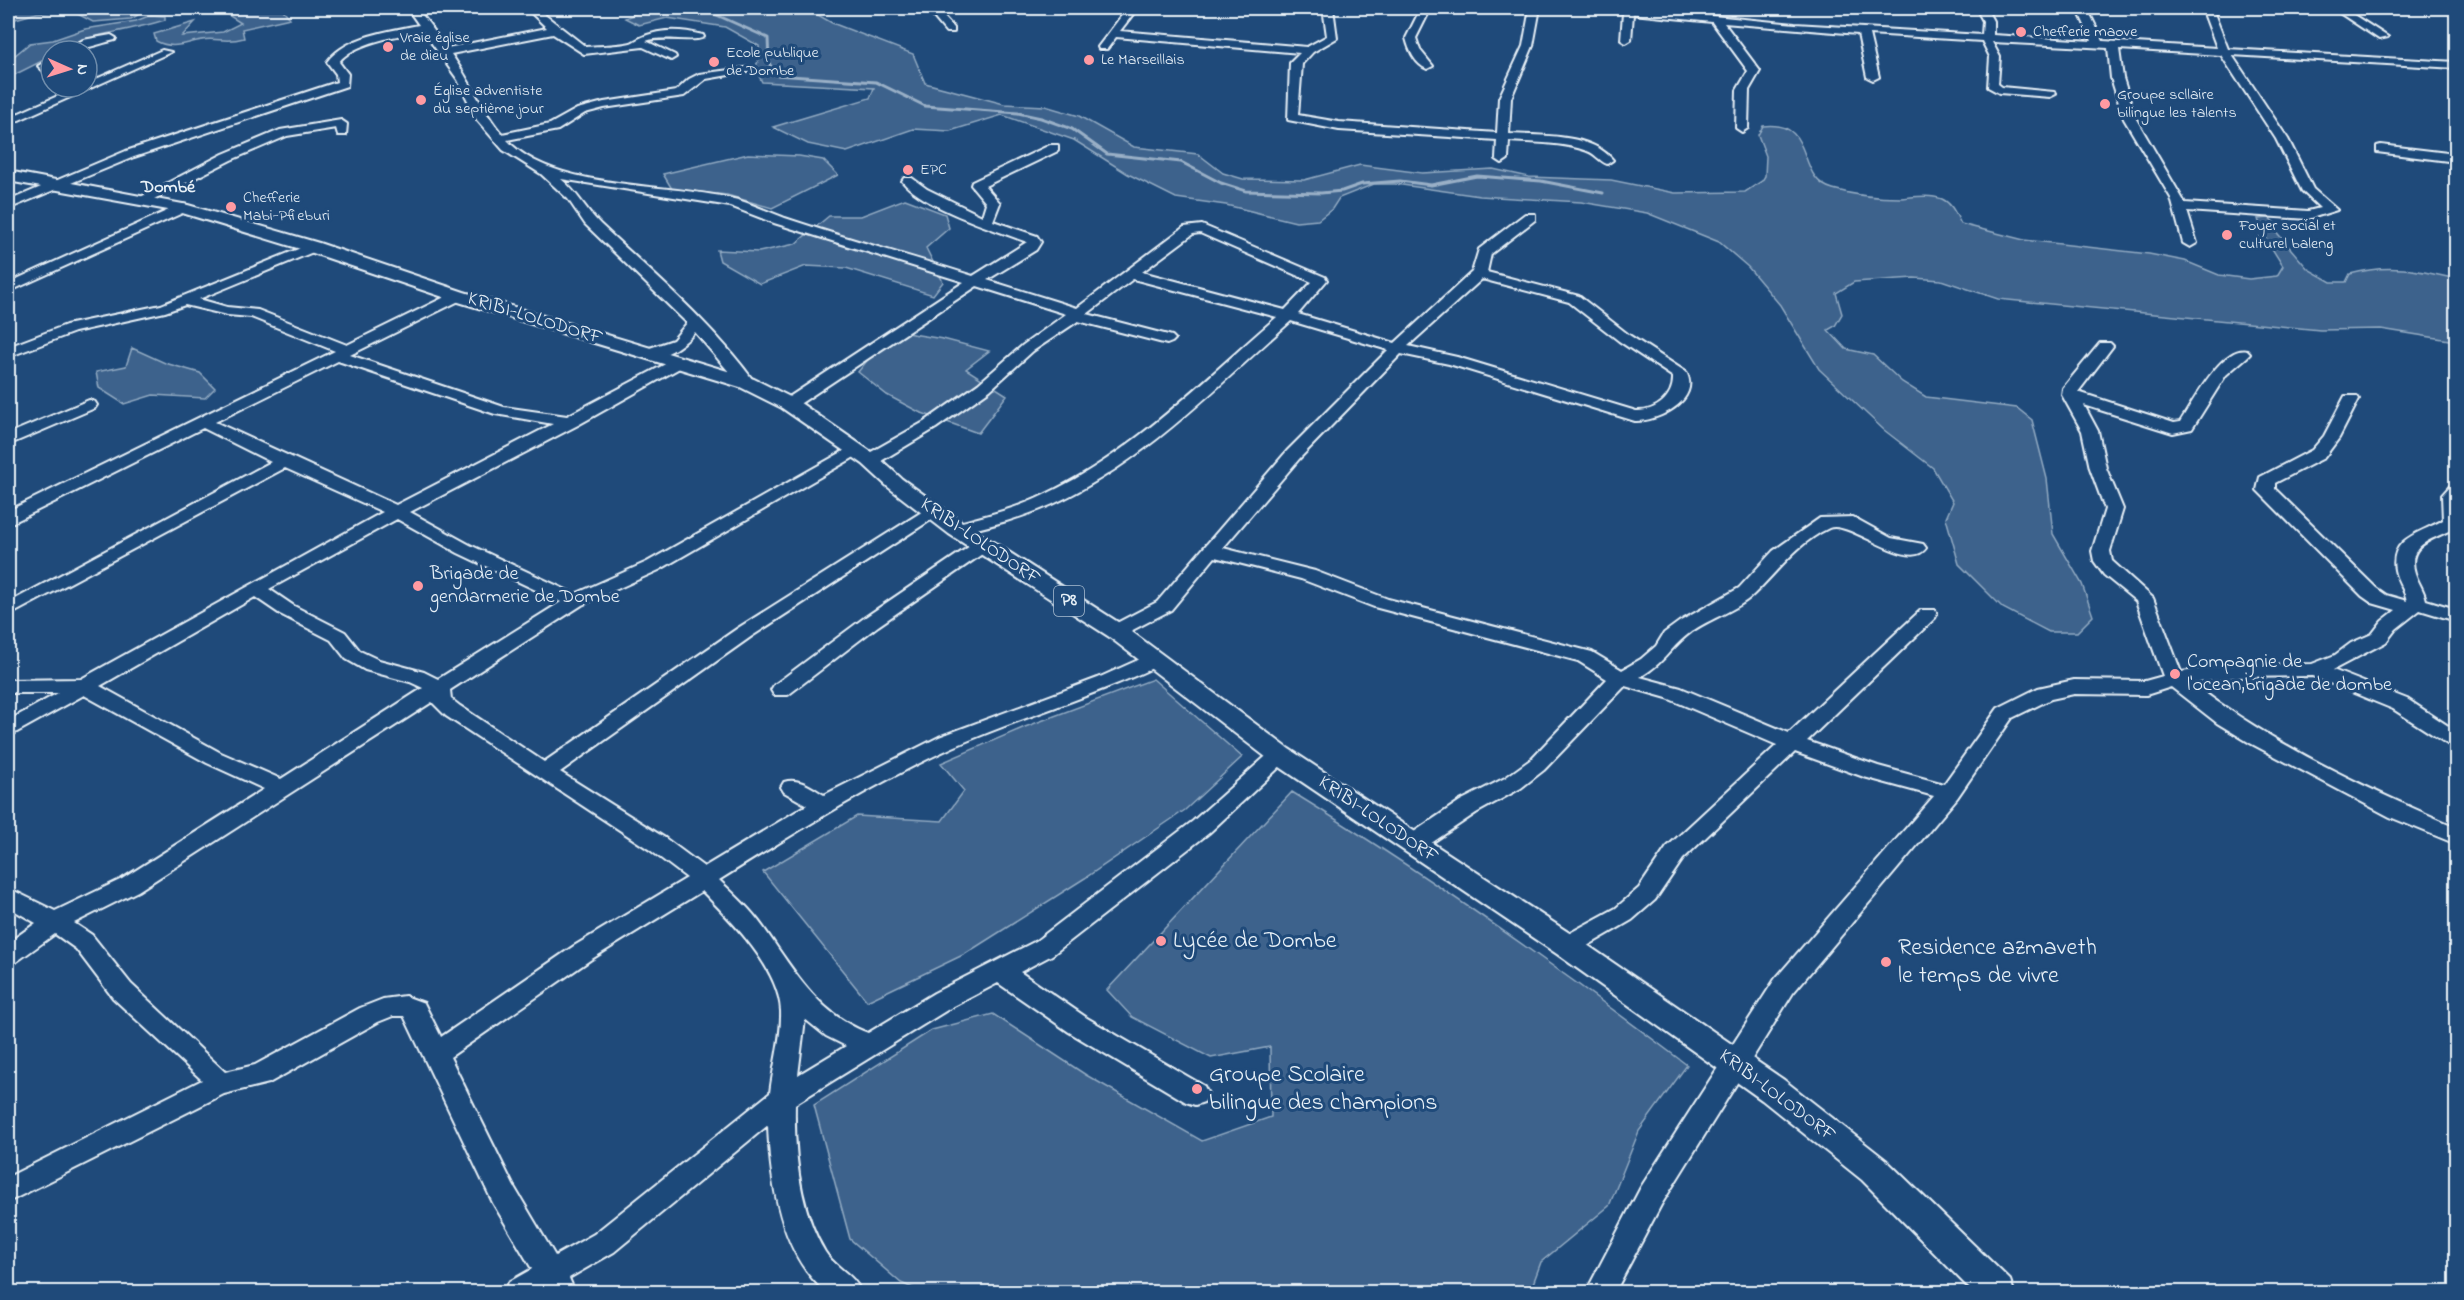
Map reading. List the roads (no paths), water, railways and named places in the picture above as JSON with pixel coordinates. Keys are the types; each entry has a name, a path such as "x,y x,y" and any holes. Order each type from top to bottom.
{"main road":[{"name":"KRIBI-LOLODORF","path":"8,176 182,208 313,247 458,296 747,383 789,404 864,455 895,483 957,529 1116,631 1280,755 1567,946 1733,1062 1874,1170 1997,1293"}],"street":[{"path":"412,8 464,80 483,120 507,147 545,171 573,196 590,221 695,323 747,383"},
{"path":"531,8 555,30 588,51 644,44"},
{"path":"931,8 950,30"},
{"path":"1103,47 1132,9 1129,8"},
{"path":"1328,8 1332,38 1309,50 1296,63 1296,92 1290,115 1296,120 1350,127 1503,136 1587,146 1597,150 1607,160"},
{"path":"1426,8 1411,38 1414,51 1427,66"},
{"path":"1502,159 1505,98 1528,46 1535,8"},
{"path":"1601,8 1863,31 2457,65"},
{"path":"1715,18 1736,16 1742,8"},
{"path":"1981,8 1988,21 1987,45 1992,47 1995,57 1992,85 1999,90 2050,94"},
{"path":"2082,8 2098,43"},
{"path":"2180,207 2308,215 2330,210 2308,191 2282,139 2224,51 2207,8"},
{"path":"2337,8 2383,37"},
{"path":"2435,8 2457,10"},
{"path":"1626,40 1628,9"},
{"path":"1715,18 1754,71 1743,90 1742,128"},
{"path":"8,205 130,154 338,86 345,81 333,62 338,54 365,43 426,27"},
{"path":"444,52 555,30"},
{"path":"1863,31 1873,77"},
{"path":"1115,33 1309,50"},
{"path":"671,57 644,44 639,39 662,34 699,37"},
{"path":"99,41 111,38"},
{"path":"2113,45 2117,78 2130,119 2177,198 2190,243"},
{"path":"8,122 166,52"},
{"path":"499,138 554,127 581,111 604,105 680,94 693,81 703,76 748,69"},
{"path":"49,104 54,99"},
{"path":"141,200 227,157 284,133 341,124 342,132"},
{"path":"986,223 993,203 978,188 979,182 1054,147"},
{"path":"2381,149 2457,158"},
{"path":"545,171 594,182 711,197 749,206 778,220 1076,314 1167,339"},
{"path":"789,404 973,282 1031,247 1034,242 1032,239 986,223 922,192 909,181"},
{"path":"8,288 182,208"},
{"path":"1116,631 1164,606 1293,455 1399,350 1426,320 1479,274 1484,252 1530,217"},
{"path":"8,955 55,922 130,885 575,601 653,566 864,455 930,425 984,387 1028,348 1189,230 1202,229 1320,280 1210,386 1117,461 1048,500 997,519 957,529"},
{"path":"8,352 71,328 158,310 313,247"},
{"path":"1132,273 1286,315 1399,350 1452,360 1635,416 1650,417 1673,401 1682,381 1681,375 1624,338 1574,299 1479,274"},
{"path":"8,518 458,296"},
{"path":"184,300 226,311 253,313 342,353 501,411 572,422"},
{"path":"650,353 678,343 695,323"},
{"path":"2106,346 2070,386 2070,395 2090,431 2098,468 2114,509 2101,551 2103,561 2110,571 2144,598 2174,679 2224,718 2257,738 2398,811 2457,836"},
{"path":"2070,395 2173,428 2182,428 2186,426 2220,372 2242,354"},
{"path":"8,730 256,589 397,512 572,422 680,362"},
{"path":"2351,399 2331,438 2318,454 2266,481 2266,489 2369,592 2379,599 2457,615"},
{"path":"8,440 89,405"},
{"path":"203,422 284,462 397,512 464,549 575,601"},
{"path":"8,610 284,462"},
{"path":"1600,1293 1651,1196 1733,1062 1784,986 1949,793 2005,714 2044,693 2074,687 2146,688 2174,679 2235,671 2314,670 2342,659 2358,647 2379,638 2414,605 2417,596 2404,568 2406,551 2413,540 2428,531 2452,522 2451,495 2457,490"},
{"path":"545,771 745,632 934,512"},
{"path":"1413,843 1468,807 1513,783 1537,765 1621,678 1648,664 1663,650 1671,638 1686,626 1746,592 1779,555 1826,522 1847,521 1885,542 1917,548"},
{"path":"781,690 871,622 982,546"},
{"path":"1212,551 1308,575 1381,603 1585,656 1621,678 1674,693 1792,743 1872,772 1949,793"},
{"path":"256,589 287,610 338,636 353,655 372,665 417,677 439,688"},
{"path":"1567,946 1624,914 1647,894 1675,853 1928,614"},
{"path":"437,1053 582,953 824,805 946,742 1105,682 1154,660"},
{"path":"2314,670 2400,704 2457,740"},
{"path":"8,686 84,686 214,758 282,788"},
{"path":"439,688 442,702 453,711 630,823 705,879 726,898 762,941 789,986 823,1023 845,1036 870,1044"},
{"path":"519,1293 555,1284 782,1098 943,1000 1044,948 1201,827 1280,755"},
{"path":"792,787 824,805"},
{"path":"8,897 55,922 84,942 122,991 211,1073 219,1084"},
{"path":"1000,971 1078,1025 1195,1094"},
{"path":"789,986 792,1019 782,1098 785,1158 797,1225 816,1263 847,1293"},
{"path":"8,1190 219,1084 239,1082 260,1075 369,1015 392,1006 405,1006 415,1010 503,1194 555,1284"}],"waterway":[{"path":"8,13 22,8"},
{"path":"701,8 768,38 769,63 776,75 876,82 925,106 1018,113 1041,118 1072,129 1107,154 1181,162 1221,183 1246,191 1321,193 1342,191 1362,184 1400,181 1431,185 1477,176 1541,181 1603,193"}],"place":[{"name":"Chefferie maove","path":"2021,32"},
{"name":"Vraie église de dieu","path":"388,47"},
{"name":"Le Marseillais","path":"1089,60"},
{"name":"Ecole publique de Dombe","path":"714,62"},
{"name":"Église adventiste du septième jour","path":"421,100"},
{"name":"Groupe scllaire bilingue les talents","path":"2105,104"},
{"name":"EPC","path":"908,170"},
{"name":"Chefferie Mabi-Pfieburi","path":"231,207"},
{"name":"Foyer social et culturel baleng","path":"2227,235"},
{"name":"Brigade de gendarmerie de Dombe","path":"418,586"},
{"name":"Compagnie de l'ocean,brigade de dombe","path":"2175,674"},
{"name":"Lycée de Dombe","path":"1161,941"},
{"name":"Residence azmaveth le temps de vivre","path":"1886,962"},
{"name":"Groupe Scolaire bilingue des champions","path":"1197,1089"}],"district":[{"name":"Dombé","path":"168,188"}]}
